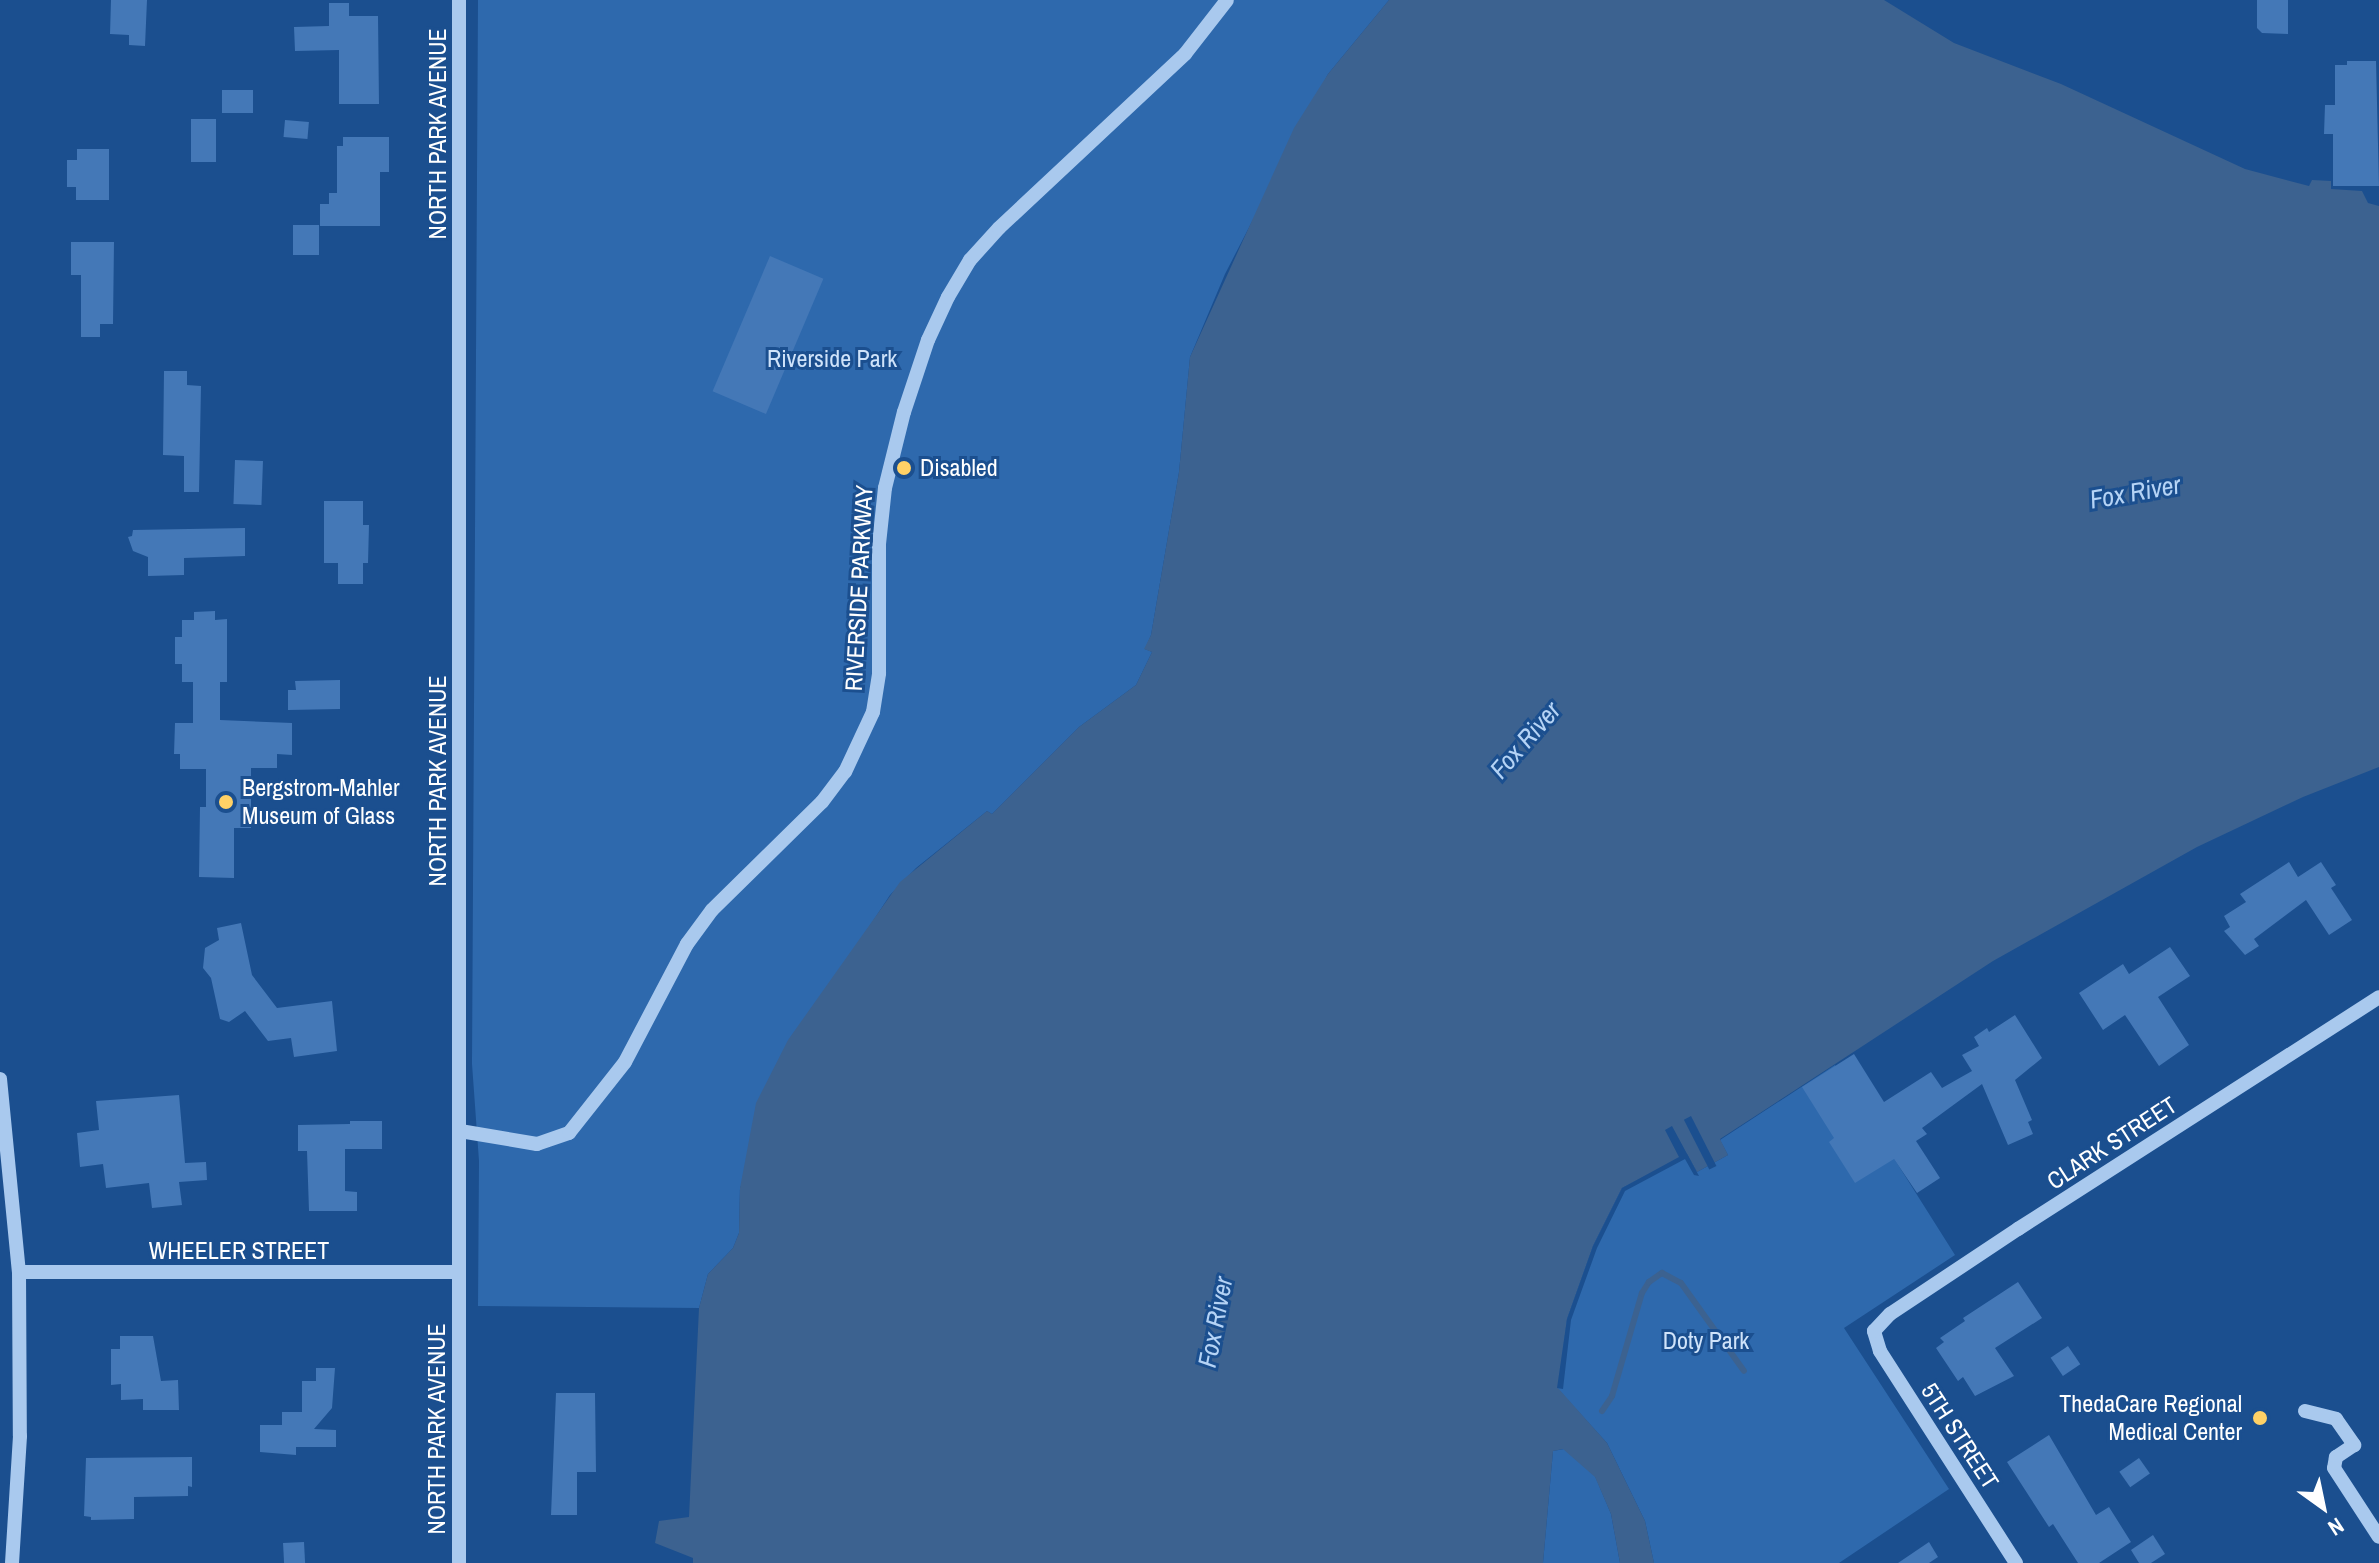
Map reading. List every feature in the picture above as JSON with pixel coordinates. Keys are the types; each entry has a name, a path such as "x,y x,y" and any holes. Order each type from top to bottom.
{"street":[{"name":"NORTH PARK AVENUE","path":"459,0 459,1563"},
{"name":"RIVERSIDE PARKWAY","path":"460,1131 537,1144 569,1133 625,1062 687,944 712,910 822,802 845,772 873,712 879,673 879,544 891,461 928,340 948,297 970,260 999,228 1185,54 1227,0"},
{"name":"CLARK STREET","path":"1874,1331 1890,1314 1970,1261 2379,997"},
{"path":"0,1079 19,1272 20,1436 12,1563"},
{"name":"WHEELER STREET","path":"19,1272 459,1272"},
{"name":"5TH STREET","path":"1874,1331 1880,1351 2016,1563"},
{"path":"2305,1411 2336,1419 2354,1445 2336,1457 2334,1468 2379,1537"}],"green space":[{"name":"Riverside Park","path":"478,0 1389,0 1328,74 1225,274 1190,357 1179,472 1151,635 1145,649 1152,652 1136,685 1079,727 992,814 987,811 916,868 890,895 833,982 740,1188 739,1233 733,1248 708,1274 699,1308 478,1306 479,1161 472,1064"},
{"name":"Doty Park","path":"1835,1065 1955,1255 1844,1328 1949,1489 1839,1563 1654,1563 1645,1521 1607,1443 1557,1388 1567,1319 1593,1246 1622,1188 1686,1153 1697,1172 1728,1155 1720,1140"},
{"path":"1564,1449 1595,1476 1611,1514 1620,1563 1543,1563 1553,1451"}],"water":[{"name":"Fox River","path":"1389,0 1884,0 1954,43 2061,84 2245,169 2309,186 2312,180 2331,181 2331,189 2362,191 2368,203 2379,206 2379,767 2303,797 2197,847 1993,961 1720,1139 1728,1155 1697,1172 1687,1154 1622,1188 1593,1246 1567,1319 1558,1388 1607,1443 1645,1521 1654,1563 1620,1563 1611,1514 1595,1477 1563,1449 1553,1451 1543,1563 693,1563 693,1558 655,1543 659,1521 689,1517 699,1308 708,1274 733,1248 739,1233 740,1188 756,1103 788,1040 900,882 987,811 992,814 1079,727 1136,685 1152,652 1144,649 1151,635 1179,472 1190,357 1294,128 1328,74"}],"pier":[{"path":"1691,1116 1716,1166 1709,1170 1684,1120"},
{"path":"1672,1126 1699,1176 1694,1175 1685,1159 1625,1191 1597,1248 1571,1320 1563,1389 1557,1388 1567,1319 1593,1246 1622,1188 1679,1157 1665,1130"}],"building":[{"path":"111,0 147,0 145,46 129,45 129,35 110,34"},
{"path":"2257,0 2288,0 2288,34 2262,33 2257,28"},
{"path":"329,3 349,3 349,16 378,16 379,104 339,104 339,50 295,51 294,27 329,26"},
{"path":"2347,61 2376,61 2379,186 2333,186 2333,134 2324,134 2325,105 2335,105 2335,65 2347,65"},
{"path":"222,90 253,90 253,113 222,113"},
{"path":"191,119 216,119 216,162 191,162"},
{"path":"285,120 309,122 307,139 284,137"},
{"path":"343,137 389,137 389,172 380,172 380,226 320,226 320,204 329,204 329,193 337,193 337,146 343,146"},
{"path":"77,149 109,149 109,200 76,200 76,187 67,187 67,160 77,160"},
{"path":"293,225 319,225 319,255 293,255"},
{"path":"71,242 114,242 113,324 100,324 100,337 81,337 81,275 71,275"},
{"path":"770,256 823,279 766,414 713,391"},
{"path":"164,371 187,371 187,385 201,386 199,492 184,492 184,456 163,455"},
{"path":"235,460 263,461 261,505 233,504"},
{"path":"324,501 363,501 363,525 369,525 368,563 363,563 363,584 338,584 338,563 324,563"},
{"path":"245,528 245,556 184,558 184,575 148,576 148,557 133,551 128,537 132,536 133,530"},
{"name":"Bergstrom-Mahler Museum of Glass","path":"215,611 215,620 227,619 227,682 220,682 220,720 292,723 292,755 277,754 277,768 251,768 251,828 234,828 234,878 199,877 200,807 206,807 206,769 180,769 180,754 174,754 175,723 193,723 193,682 182,682 182,664 175,664 175,637 182,637 182,620 194,620 194,612"},
{"path":"340,680 340,709 288,710 288,690 296,690 295,681"},
{"path":"2289,862 2298,877 2321,862 2336,885 2331,888 2352,920 2329,935 2306,900 2254,939 2259,946 2245,955 2224,931 2230,927 2224,916 2246,902 2240,894"},
{"path":"241,923 252,975 277,1008 332,1001 337,1051 294,1057 291,1038 268,1041 245,1011 229,1022 220,1019 211,978 203,968 205,948 219,940 217,928"},
{"path":"2170,947 2190,976 2158,997 2189,1045 2159,1066 2125,1015 2103,1030 2079,993 2123,964 2129,974"},
{"path":"2015,1015 2042,1058 2015,1080 2032,1120 2028,1122 2033,1134 2008,1145 1982,1084 1922,1128 1927,1134 1916,1141 1940,1178 1917,1193 1894,1159 1855,1183 1829,1142 1834,1138 1802,1087 1854,1054 1884,1102 1931,1072 1942,1088 1972,1071 1962,1055 1979,1046 1974,1037 1987,1028 1989,1032"},
{"path":"179,1095 185,1163 206,1162 207,1180 179,1182 182,1205 152,1208 149,1183 106,1188 103,1164 80,1167 77,1133 99,1130 96,1101"},
{"path":"350,1121 382,1121 382,1149 345,1149 345,1191 357,1192 357,1211 309,1211 307,1151 298,1151 298,1125 350,1124"},
{"path":"2018,1282 2042,1318 1995,1348 2014,1376 1975,1396 1963,1377 1958,1381 1936,1348 1944,1342 1940,1338 1965,1321 1963,1318"},
{"path":"120,1336 153,1336 161,1381 178,1380 179,1410 143,1410 143,1399 121,1400 121,1384 111,1385 111,1349 120,1349"},
{"path":"2068,1346 2080,1364 2063,1376 2051,1358"},
{"path":"316,1368 335,1368 332,1408 314,1429 336,1430 336,1447 296,1447 296,1455 260,1452 260,1425 282,1425 282,1412 302,1412 302,1381 316,1381"},
{"path":"556,1393 595,1393 596,1472 577,1472 577,1515 551,1515"},
{"path":"2049,1435 2096,1515 2109,1507 2131,1542 2099,1563 2078,1563 2053,1524 2049,1527 2007,1462"},
{"path":"192,1457 192,1487 188,1486 188,1496 134,1497 134,1519 91,1520 91,1517 84,1516 86,1458"},
{"path":"2139,1458 2150,1474 2130,1487 2119,1472"},
{"path":"2153,1535 2165,1554 2151,1563 2139,1563 2131,1550"},
{"path":"304,1542 305,1563 284,1563 283,1543"},
{"path":"1929,1542 1938,1557 1929,1563 1898,1563"}],"waterway":[{"path":"1602,1411 1612,1396 1642,1293 1649,1282 1662,1273 1681,1283 1744,1371"}],"place":[{"name":"Disabled","path":"904,468"},
{"name":"Bergstrom-Mahler Museum of Glass","path":"226,802"},
{"name":"ThedaCare Regional Medical Center","path":"2260,1418"}]}
